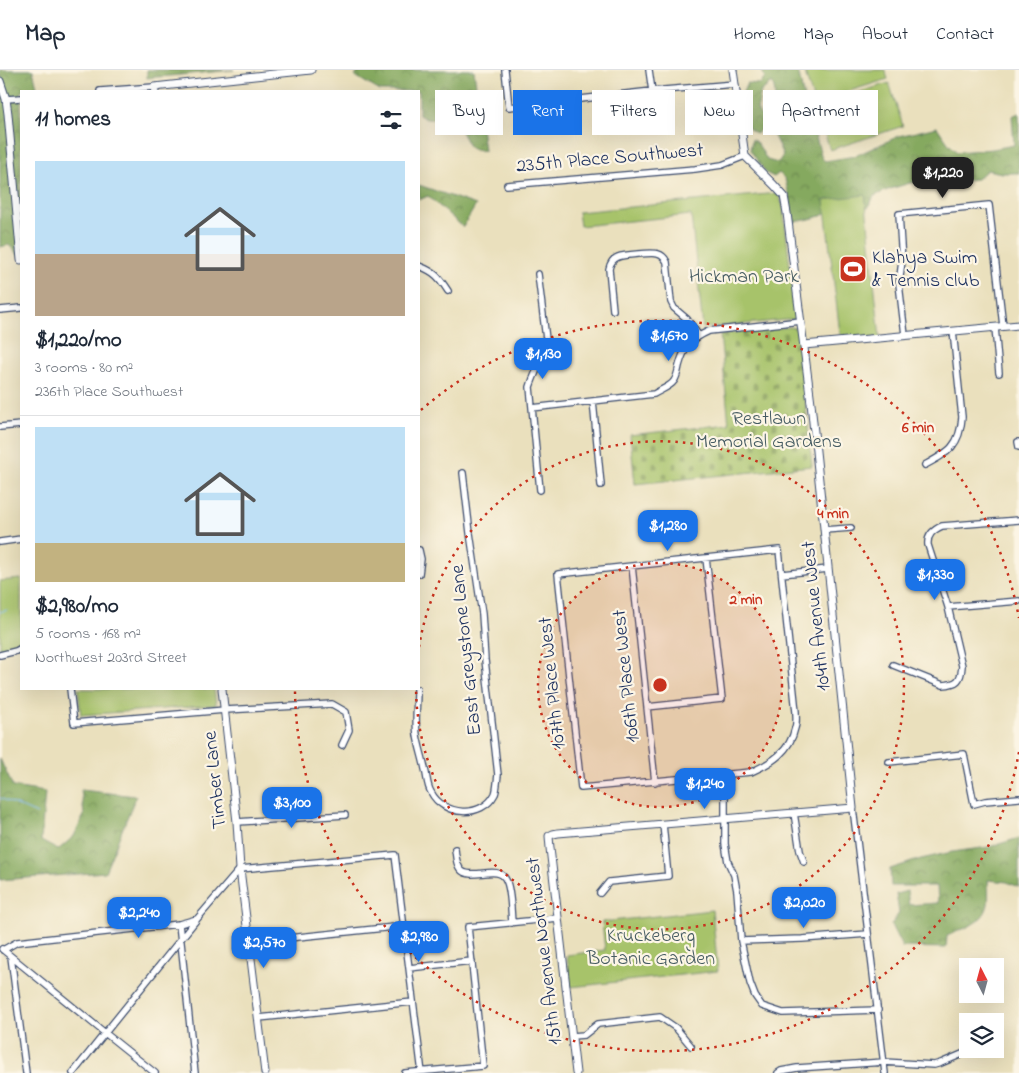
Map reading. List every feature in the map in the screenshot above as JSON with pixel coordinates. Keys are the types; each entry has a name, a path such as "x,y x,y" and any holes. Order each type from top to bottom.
{"street":[{"path":"128,90 155,89 311,70"},
{"path":"504,70 509,108 592,99"},
{"path":"649,70 652,90"},
{"path":"733,70 745,156"},
{"path":"0,81 6,99 20,249"},
{"path":"673,90 735,84"},
{"path":"6,99 20,98"},
{"name":"235th Place Southwest","path":"506,184 695,169 722,165 745,156"},
{"name":"104th Avenue West","path":"745,156 784,196 787,213 804,345 853,808"},
{"path":"905,335 899,284 902,261 898,214 990,205 1003,326"},
{"path":"613,310 610,264 618,256 658,254 667,262 674,308 687,318 699,336"},
{"path":"420,266 430,270 440,278 448,291"},
{"path":"538,274 546,339 540,366 530,387 540,490"},
{"path":"0,310 20,308"},
{"path":"532,408 654,394 674,382 685,350 691,342 708,331 800,321"},
{"path":"804,345 1019,325"},
{"path":"995,327 999,373"},
{"path":"925,465 942,456 950,449 961,430 962,417 953,331"},
{"path":"593,401 602,485"},
{"path":"0,427 20,425"},
{"path":"1018,442 1019,447"},
{"name":"East Greystone Lane","path":"417,690 417,734 430,791 438,802 457,812 472,811 484,806 494,796 498,775 484,660 482,614 463,473"},
{"path":"893,665 943,685 958,681 962,666 948,607 927,538 936,528 942,526 1019,520"},
{"path":"824,530 851,528"},
{"path":"0,542 20,540"},
{"path":"632,566 779,550 782,574 796,712 795,729 789,744 782,754 768,764 751,772 655,782"},
{"path":"647,707 722,699 706,558"},
{"name":"107th Place West","path":"632,566 558,574 581,788 655,782"},
{"name":"106th Place West","path":"632,566 655,782"},
{"path":"782,574 828,569"},
{"path":"948,607 1019,602"},
{"path":"0,655 20,649"},
{"path":"70,690 74,723 225,710 332,704 346,712 349,730 342,745"},
{"name":"Timber Lane","path":"222,690 237,822 240,869 265,1073"},
{"path":"889,762 964,754 974,804 985,801 1019,798"},
{"path":"725,774 725,844 728,862 734,875 737,891 741,941 750,983 755,996 762,1006 782,1013 878,1010"},
{"path":"600,893 610,882 668,876 663,824 853,808 885,1073"},
{"path":"794,813 800,851 804,862"},
{"path":"237,822 346,815"},
{"name":"15th Avenue Northwest","path":"576,1073 549,836 558,833 663,824"},
{"path":"455,848 456,859 462,871 468,874 496,873 504,876 509,894 512,923"},
{"path":"73,1073 197,918 240,869 395,855 422,1072"},
{"path":"155,1073 1,949 17,942 179,924 197,918"},
{"path":"405,1073 482,1066 468,927 558,918"},
{"path":"179,924 195,1073"},
{"path":"250,942 404,926"},
{"path":"741,941 868,934"},
{"path":"11,957 26,1073"},
{"path":"409,968 472,961"},
{"path":"259,1018 413,1002"},
{"path":"572,1036 584,1035 598,1024 660,1017 676,1028 691,1046"},
{"path":"778,1073 797,1068 884,1062 934,1065 959,1055"}],"green space":[{"path":"0,70 33,70 38,90 20,90 20,257 9,245 0,247"},
{"path":"147,70 234,70 147,78"},
{"path":"360,70 474,70 476,90 435,90 435,120 426,119 420,116 420,90 378,90 355,76"},
{"path":"762,70 798,70 802,90 774,90 772,83 761,91 757,110 763,119 763,125 757,134 753,131 753,90 744,90 747,83 760,84 765,78"},
{"path":"804,70 885,70 888,79 853,90 810,90"},
{"path":"889,83 903,126 878,134 878,90 867,90"},
{"path":"1019,113 1019,173 1002,173 987,170 977,179 967,180 949,174 890,189 874,196 868,208 832,210 821,216 793,222 785,179 779,173 774,177 766,173 750,150 752,139 758,144 767,160 778,163 783,155 774,136 815,135 822,158 825,161 855,156 899,136 937,127 957,152 993,149 1014,145 1012,116"},
{"path":"463,135 482,135 484,151 470,148"},
{"path":"825,135 876,135 830,150"},
{"path":"420,185 476,205 463,227 428,196 420,200"},
{"name":"Hickman Park","path":"778,193 783,206 796,319 703,328 691,215 580,226 578,212"},
{"name":"Klahya Swim & Tennis club","path":"865,195 880,338 841,342 824,200"},
{"name":"Restlawn Memorial Gardens","path":"790,327 798,331 812,466 635,484 630,435 729,424 720,334"},
{"path":"20,579 20,642 0,649 0,581"},
{"path":"78,690 214,690 216,705 81,715"},
{"path":"0,759 13,787 45,792 41,841 58,850 74,836 84,815 81,790 136,796 105,872 0,880"},
{"path":"1019,838 1019,887 1007,882 988,880 988,904 986,911 978,921 947,936 946,948 902,947 891,925 899,913 896,894 907,891 909,905 938,903 937,886 891,886 890,869 921,859 952,852 989,847"},
{"name":"Kruckeberg Botanic Garden","path":"712,910 718,971 571,987 567,955 605,950 602,922"}],"water":[{"path":"861,260 862,271 847,272 845,274 844,262"}],"waterway":[{"path":"0,612 7,610"},
{"path":"0,798 37,814"}],"place":[{"name":"Klahya Swim & Tennis club","path":"853,269"}]}
